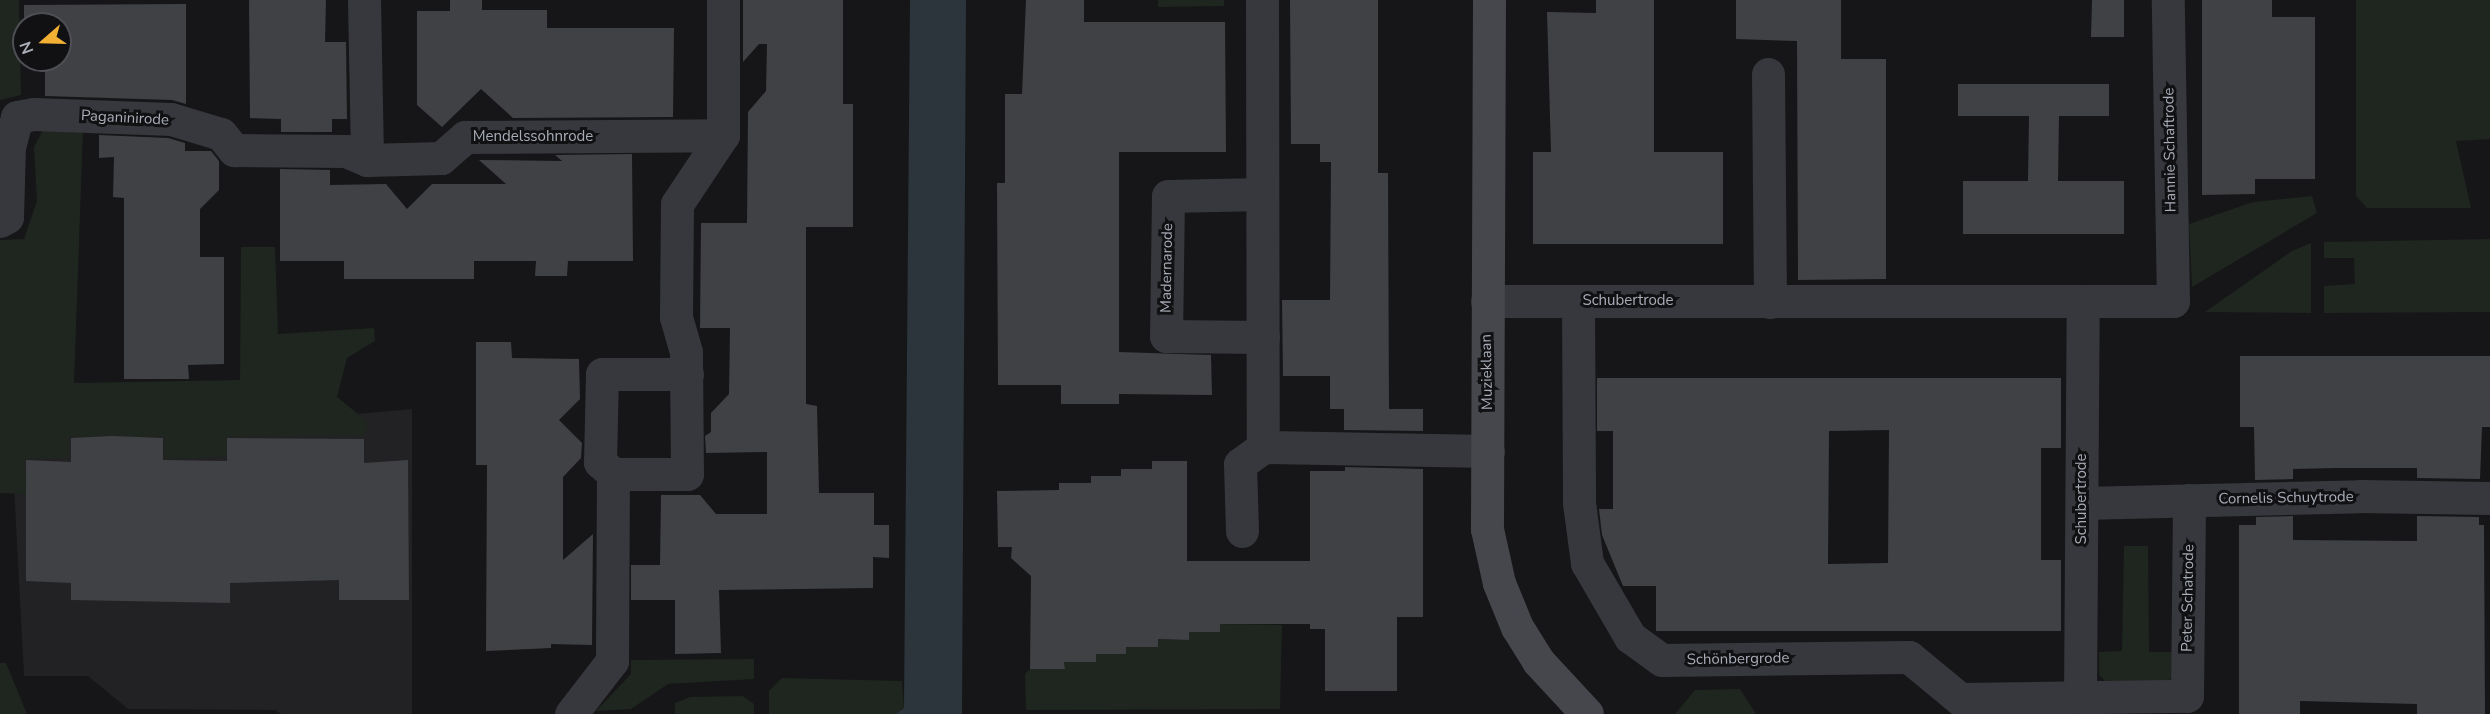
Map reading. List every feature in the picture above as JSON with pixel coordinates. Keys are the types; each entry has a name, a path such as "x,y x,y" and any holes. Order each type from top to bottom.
{"street":[{"path":"364,0 367,160"},
{"path":"687,374 602,374 600,462 613,474 687,474 687,374 686,351 676,317 677,204 723,135 723,0"},
{"path":"1262,0 1263,447"},
{"name":"Muzieklaan","path":"1489,0 1486,301 1487,528 1499,583 1517,627 1538,661 1587,714"},
{"name":"Hannie Schaftrode","path":"2168,0 2173,301"},
{"path":"1768,74 1770,302"},
{"name":"Paganinirode","path":"0,221 7,217 9,147 17,117 34,114 171,119 221,135 234,150 346,151 367,160"},
{"name":"Mendelssohnrode","path":"367,160 441,158 465,137 723,135"},
{"name":"Madernarode","path":"1262,194 1168,196 1166,336 1263,337"},
{"name":"Schubertrode","path":"1486,301 2173,301"},
{"name":"Schönbergrode","path":"1578,301 1579,503 1587,563 1630,637 1662,660 1909,657 1959,699 2187,696"},
{"name":"Schubertrode","path":"2080,698 2083,301"},
{"path":"1242,531 1240,464 1263,447 1488,451"},
{"path":"571,714 612,661 613,474"},
{"name":"Cornelis Schuytrode","path":"2082,503 2360,496 2490,498"},
{"name":"Peter Schatrode","path":"2187,696 2189,500"}],"shaded area":[{"path":"0,0 19,0 19,12 12,12 12,72 21,72 21,95 0,100"},
{"path":"910,0 966,0 962,714 896,714 904,708"},
{"path":"1158,0 1224,0 1224,6 1158,7"},
{"path":"2356,0 2490,0 2490,139 2456,141 2471,208 2367,208 2356,196"},
{"path":"44,128 83,129 74,383 240,380 241,247 275,247 278,334 374,328 375,341 347,358 337,397 368,422 365,436 226,437 226,457 164,459 165,437 69,437 69,458 25,459 26,494 0,493 0,240 24,239 37,201 34,147"},
{"path":"2312,196 2317,213 2192,287 2189,224 2253,202"},
{"path":"2490,239 2490,312 2324,313 2324,286 2355,284 2354,258 2324,258 2324,242"},
{"path":"2311,243 2311,313 2205,312 2292,251"},
{"path":"412,409 412,714 281,714 275,710 128,709 88,676 24,676 10,411 170,431"},
{"path":"2124,546 2148,546 2149,652 2175,652 2174,676 2167,682 2106,682 2099,675 2099,652 2122,651"},
{"path":"1220,624 1282,625 1280,709 1026,710 1025,674 1030,669 1065,669 1064,662 1096,654 1126,654 1126,647 1158,647 1158,639 1188,640 1189,632 1220,632"},
{"path":"754,659 754,679 668,684 631,709 596,711 631,674 631,660"},
{"path":"0,663 6,663 27,714 0,714"},
{"path":"782,678 902,681 904,708 896,714 769,714 769,691"},
{"path":"1740,689 1756,714 1675,714 1695,690"},
{"path":"743,696 754,704 754,714 675,714 675,703 690,697"}],"building":[{"path":"249,0 326,0 325,42 346,42 347,119 332,119 332,132 281,132 281,119 250,118"},
{"path":"450,0 482,0 482,10 547,10 547,28 674,28 673,117 513,118 481,89 442,127 417,105 417,11 450,11"},
{"path":"743,0 843,0 843,104 853,104 853,227 806,227 806,404 817,406 819,493 874,493 874,525 889,525 889,558 873,557 873,588 719,590 721,653 675,654 675,600 631,600 631,565 660,565 661,495 700,495 716,514 767,514 767,452 706,453 705,436 711,432 711,413 729,394 730,328 700,328 701,223 747,223 748,112 766,91 767,44 759,44 743,62"},
{"path":"1026,0 1084,0 1084,22 1225,22 1226,152 1119,152 1119,352 1211,355 1212,395 1119,394 1119,404 1061,404 1061,385 998,385 997,183 1005,183 1005,94 1022,94"},
{"path":"1290,0 1378,0 1378,173 1388,173 1389,409 1423,409 1423,431 1344,430 1344,409 1330,409 1330,376 1283,376 1282,300 1330,300 1331,162 1320,162 1320,144 1291,144"},
{"path":"1596,0 1654,0 1654,152 1723,152 1723,244 1533,244 1533,152 1551,152 1547,12 1596,13"},
{"path":"1736,0 1841,0 1841,59 1886,59 1886,279 1798,280 1797,41 1736,39"},
{"path":"2092,0 2124,0 2124,37 2091,37"},
{"path":"2202,0 2272,0 2272,17 2315,17 2315,179 2255,179 2255,194 2202,195"},
{"path":"186,4 186,104 172,100 45,96 45,72 72,72 72,12 24,12 24,5"},
{"path":"1958,84 2109,84 2109,116 2059,116 2058,181 2124,181 2124,234 1963,234 1963,181 2028,181 2029,116 1958,116"},
{"path":"99,135 168,138 185,143 185,151 211,151 219,161 219,190 200,209 200,257 224,257 224,364 188,365 189,379 124,379 124,198 113,197 114,157 99,158"},
{"path":"632,154 633,261 568,261 567,276 535,276 536,261 474,261 474,279 344,279 344,261 280,261 280,169 330,170 330,185 386,184 407,209 432,184 506,184 479,160 562,161 555,155"},
{"path":"476,342 511,342 512,358 579,359 580,399 559,420 582,443 581,458 563,477 563,560 593,534 592,645 551,644 551,648 486,651 487,465 476,465"},
{"path":"2240,356 2490,356 2490,427 2482,427 2480,479 2417,478 2417,468 2336,468 2293,469 2293,479 2255,480 2254,427 2240,427"},
{"path":"1597,378 2061,378 2061,448 2041,448 2041,560 2061,560 2061,631 1656,631 1656,586 1623,586 1602,535 1599,509 1613,509 1613,431 1597,431","holes":["1889,430 1888,563 1828,564 1829,431"]},
{"path":"112,436 163,438 163,460 227,461 227,438 364,439 364,463 408,460 409,600 339,600 339,580 230,583 230,603 71,600 71,583 26,581 26,460 71,462 71,438"},
{"path":"1152,461 1187,461 1187,561 1310,561 1310,471 1345,471 1345,467 1423,469 1423,617 1397,617 1397,691 1325,691 1325,629 1310,629 1310,624 1220,624 1220,632 1189,632 1189,640 1158,639 1158,647 1126,647 1126,654 1096,654 1096,662 1064,662 1065,669 1030,669 1031,576 1011,558 1012,547 998,547 997,491 1059,490 1059,483 1091,483 1091,476 1121,476 1121,469 1152,469"},
{"path":"2293,516 2293,540 2417,541 2417,516 2479,517 2479,525 2484,525 2485,714 2417,714 2417,704 2300,701 2300,714 2239,714 2239,525 2256,525 2256,517"}]}
